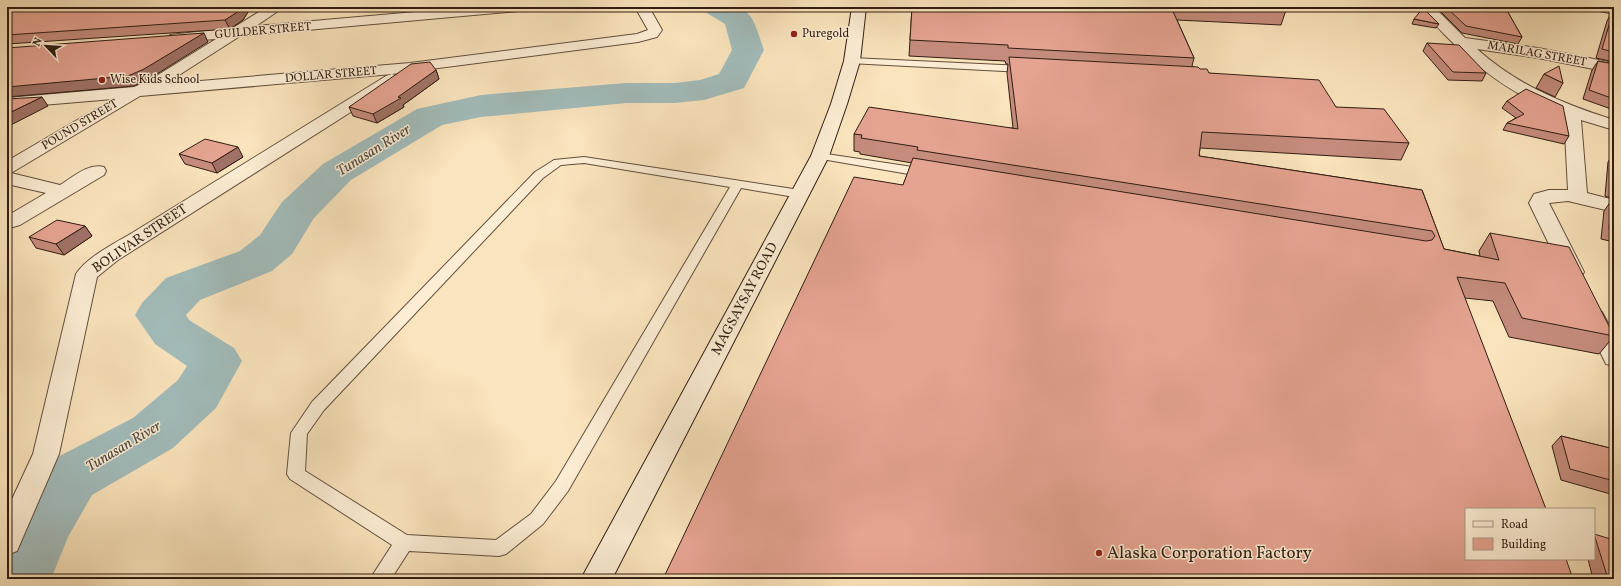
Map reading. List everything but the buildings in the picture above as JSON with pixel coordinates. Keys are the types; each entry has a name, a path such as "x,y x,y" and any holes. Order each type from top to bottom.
{"street":[{"name":"POUND STREET","path":"7,169 134,93 156,83 277,7"},
{"name":"GUILDER STREET","path":"164,39 235,34 518,7"},
{"name":"DOLLAR STREET","path":"7,103 410,68 638,38 652,34 655,30 642,7"},
{"name":"MAGSAYSAY ROAD","path":"596,579 820,156 839,104 852,61 859,7"},
{"path":"1426,7 1459,42 1496,73 1524,90 1572,113 1614,126"},
{"path":"1600,7 1614,10"},
{"name":"MARILAG STREET","path":"1459,42 1538,53 1614,68"},
{"name":"BOLIVAR STREET","path":"7,542 46,454 87,274 111,255 139,237 410,68"},
{"path":"1572,113 1578,198"},
{"path":"13,221 97,170"},
{"path":"7,178 62,191"},
{"path":"1614,206 1559,195 1548,195 1541,198 1539,203 1614,358"}],"lane":[{"path":"852,61 1038,70"},
{"path":"820,156 934,175"},
{"path":"738,184 562,486 537,520 499,548 404,543 296,474 298,433 318,406 539,176 558,162 584,160 738,184 800,194"},
{"path":"380,579 404,543"}],"waterway":[{"name":"Tunasan River","path":"19,579 41,528 71,478 153,433 197,394 216,361 172,332 159,315 183,289 256,261 276,244 297,211 337,172 380,145 430,117 481,106 626,93 675,93 704,90 732,81 748,50 739,20 717,7"}],"place":[{"name":"Puregold","path":"794,34"},
{"name":"Wise Kids School","path":"102,80"},
{"name":"Alaska Corporation Factory","path":"1099,553"}]}
